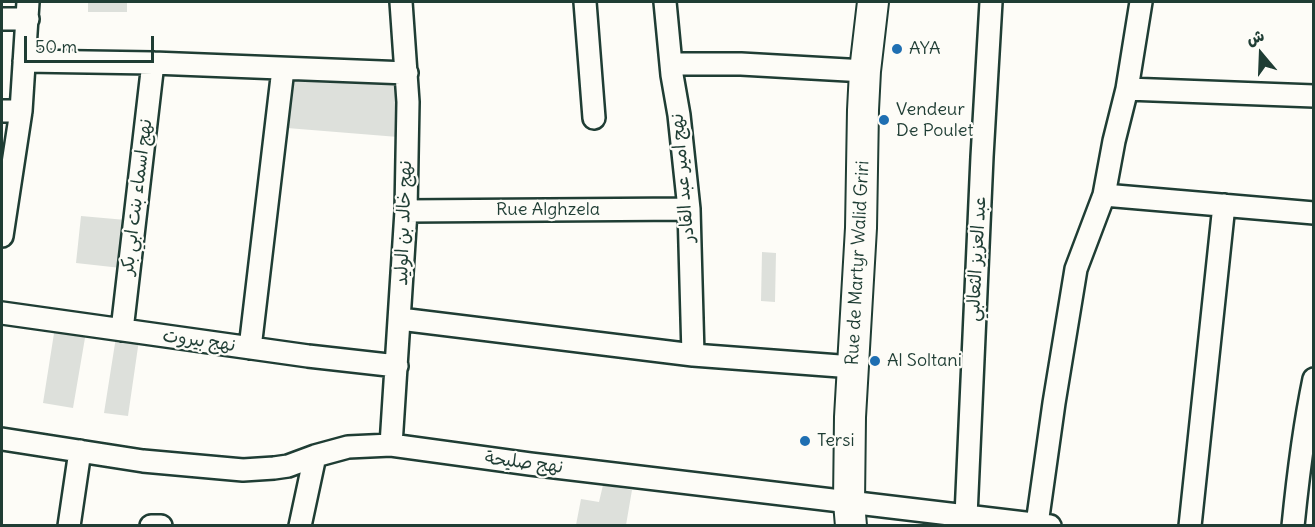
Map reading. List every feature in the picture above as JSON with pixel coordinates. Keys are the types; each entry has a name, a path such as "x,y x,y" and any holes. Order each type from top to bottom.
{"street":[{"name":"نهج خالد بن الوليد","path":"391,445 406,211 408,102 401,2"},
{"path":"585,2 594,118"},
{"name":"نهج امير عبد القادر","path":"665,2 689,209 693,355"},
{"name":"Rue de Martyr Walid Griri","path":"850,514 863,110 873,2"},
{"name":"عبد العزيز الثعالبي","path":"966,516 991,2"},
{"path":"1044,525 1054,403 1076,269 1104,195 1127,89 1141,2"},
{"path":"2,19 28,10 24,61 11,111 2,236"},
{"path":"24,61 153,63 407,73"},
{"name":"نهج اسماء بنت ابي بكر","path":"122,330 153,63"},
{"path":"671,64 741,64 866,71"},
{"path":"250,348 283,69"},
{"path":"1127,89 1314,96"},
{"path":"1104,195 1314,213"},
{"path":"1190,525 1224,205"},
{"name":"Rue Alghzela","path":"406,211 689,209"},
{"name":"نهج بيروت","path":"2,313 308,356 397,366"},
{"path":"400,319 693,355 853,367"},
{"path":"1293,525 1298,477 1314,379"},
{"name":"نهج صليحة","path":"2,439 143,461 243,470 288,466 348,447 391,445 530,464 850,514 966,516 1044,525"},
{"path":"69,525 80,451"},
{"path":"300,525 315,456"},
{"path":"151,525 161,525"}],"shaded area":[{"path":"88,2 127,2 127,12 88,12"},
{"path":"290,75 401,81 398,137 287,128"},
{"path":"81,216 126,220 121,268 76,263"},
{"path":"762,252 776,253 775,302 761,301"},
{"path":"55,327 86,332 73,408 43,403"},
{"path":"116,337 139,340 128,416 104,413"},
{"path":"603,485 632,490 626,525 576,525 581,499 599,502"}],"place":[{"name":"AYA","path":"897,49"},
{"name":"Vendeur De Poulet","path":"884,120"},
{"name":"Al Soltani","path":"875,361"},
{"name":"Tersi","path":"805,441"}]}
